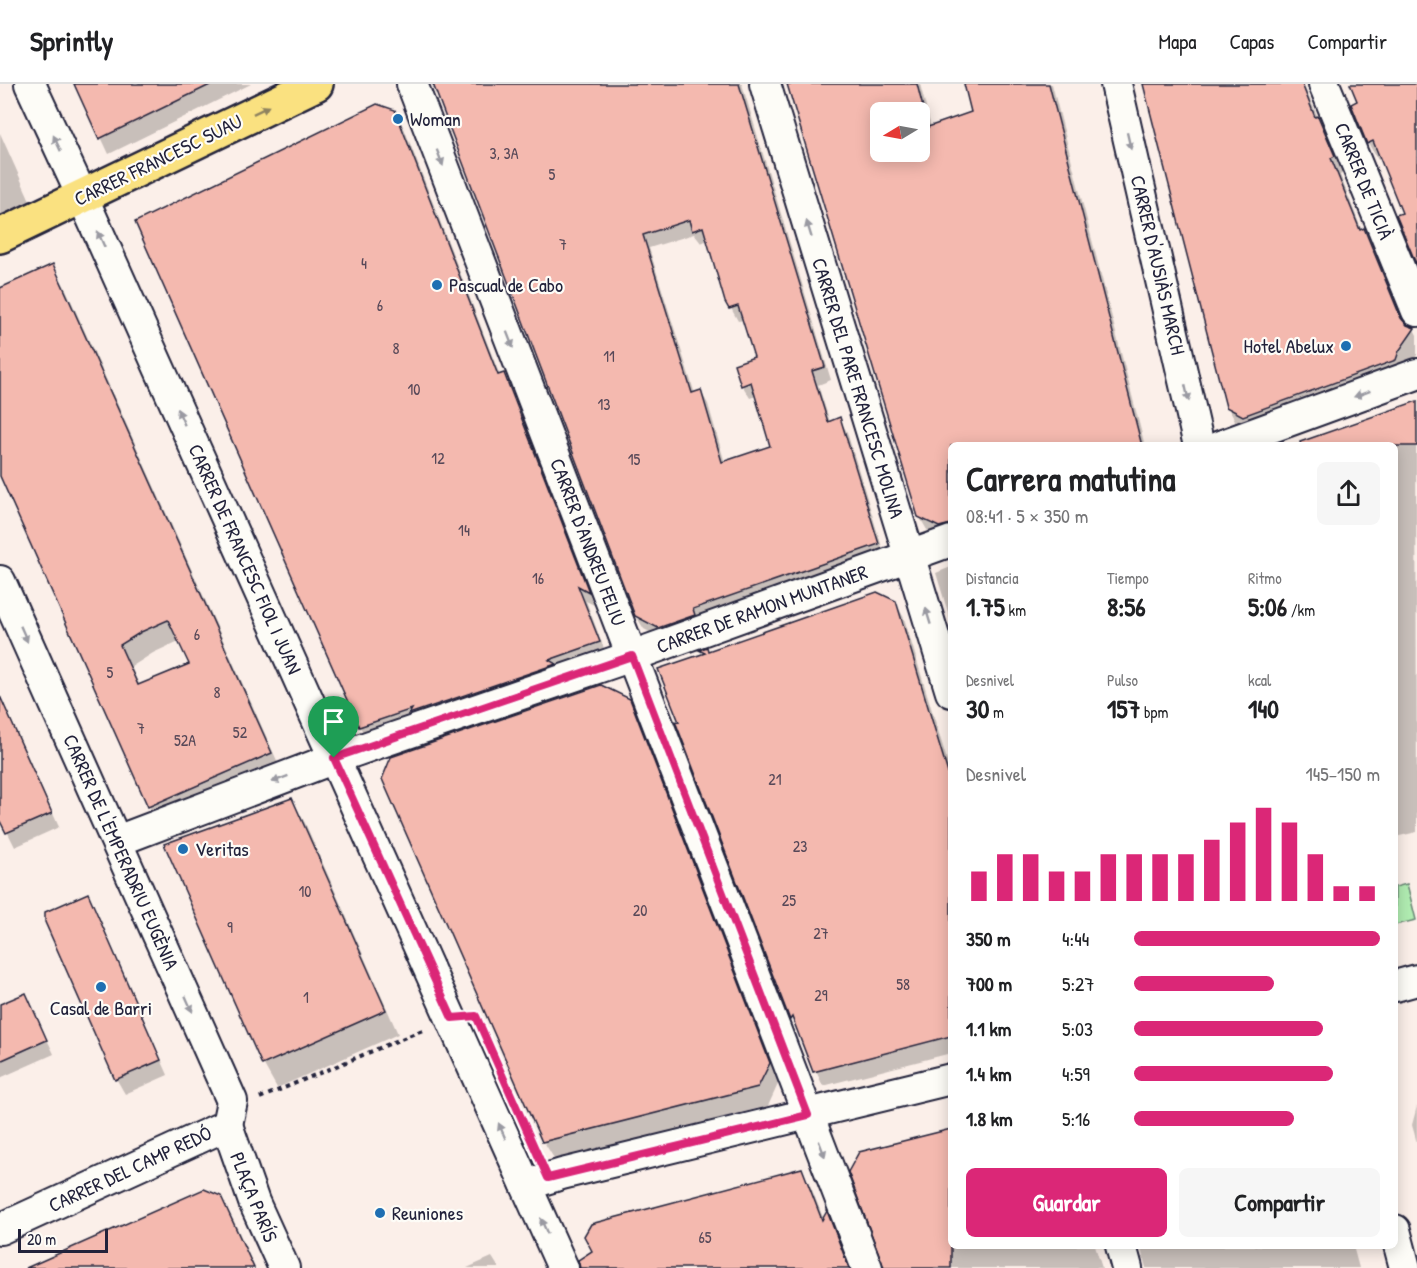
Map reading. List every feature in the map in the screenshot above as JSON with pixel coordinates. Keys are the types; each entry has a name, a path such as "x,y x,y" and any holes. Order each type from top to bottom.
{"main road":[{"name":"CARRER FRANCESC SUAU","path":"0,236 316,84"}],"street":[{"name":"CARRER DE FRANCESC FIOL I JUAN","path":"30,84 563,1268"},
{"name":"CARRER D'ANDREU FELIU","path":"412,84 867,1268"},
{"name":"CARRER DEL PARE FRANCESC MOLINA","path":"765,84 948,682"},
{"name":"CARRER D'AUSIÀS MARCH","path":"1116,84 1198,442"},
{"name":"CARRER DE TICIÀ","path":"1324,84 1417,311"},
{"path":"1231,442 1417,374"},
{"name":"CARRER DE RAMON MUNTANER","path":"334,758 632,656 948,542"},
{"name":"CARRER DE L'EMPERADRIU EUGÈNIA","path":"0,581 232,1101 226,1125"},
{"path":"117,841 334,758"},
{"path":"1398,985 1417,980"},
{"path":"526,1185 562,1174 948,1080"},
{"name":"CARRER DEL CAMP REDÓ","path":"0,1228 226,1125"},
{"name":"PLAÇA PARÍS","path":"226,1125 254,1202 284,1268"},
{"path":"1398,1241 1405,1268"},
{"path":"1122,1249 1127,1268"}],"path":[{"path":"254,1093 262,1098 452,1018"}],"green space":[{"path":"1407,884 1416,920 1398,924 1398,886"}],"building":[{"path":"74,84 212,84 99,139"},
{"path":"433,84 739,84 825,367 812,371 828,422 840,417 879,544 693,609 695,615 658,628 635,616","holes":["689,220 692,231 703,227 725,302 729,309 738,306 754,357 734,364 741,386 751,382 770,446 722,462 701,390 692,393 643,235"]},
{"path":"787,84 917,84 922,102 870,102 870,162 930,162 930,126 971,112 964,84 1049,84 1141,442 948,442 948,525 939,527 918,517"},
{"path":"1143,84 1302,84 1315,117 1318,116 1335,156 1331,158 1360,230 1364,228 1401,318 1407,325 1415,328 1399,351 1396,360 1243,416 1226,407"},
{"path":"1350,84 1417,84 1417,266 1396,215 1402,213 1373,141 1367,144 1351,104 1357,101"},
{"path":"377,104 395,110 498,375 504,373 589,592 578,586 600,642 549,660 556,664 409,714 412,709 359,727 135,222"},
{"path":"53,264 272,753 148,807 0,476 0,288","holes":["168,620 189,664 138,685 120,645 141,632"]},
{"path":"1417,401 1417,446 1398,446 1398,442 1300,442"},
{"path":"877,592 896,601 948,773 948,1037 813,1072 792,1017 790,1020 675,721 679,722 658,669 705,653 699,650 707,647 708,651"},
{"path":"601,685 630,699 770,1063 758,1087 542,1142 382,779 391,757"},
{"path":"0,696 52,813 6,833 0,821"},
{"path":"292,798 386,1010 262,1065 164,844"},
{"name":"Casal de Barri","path":"88,893 161,1060 115,1080 45,922 45,912"},
{"path":"26,993 47,1040 0,1061 0,1004"},
{"path":"948,1130 948,1249 951,1249 951,1268 884,1268 848,1172 859,1152"},
{"path":"802,1168 822,1220 827,1211 849,1268 580,1268 578,1260 592,1251 584,1236 591,1224"},
{"path":"204,1189 221,1196 254,1268 26,1268"}],"place":[{"name":"Woman","path":"398,119"},
{"name":"Pascual de Cabo","path":"437,285"},
{"name":"Hotel Abelux","path":"1346,346"},
{"name":"Veritas","path":"183,849"},
{"name":"Casal de Barri","path":"101,987"},
{"name":"Reuniones","path":"380,1213"}],"route":[{"path":"632,656 808,1115 548,1178 476,1016 452,1018 334,758 632,656"}]}
